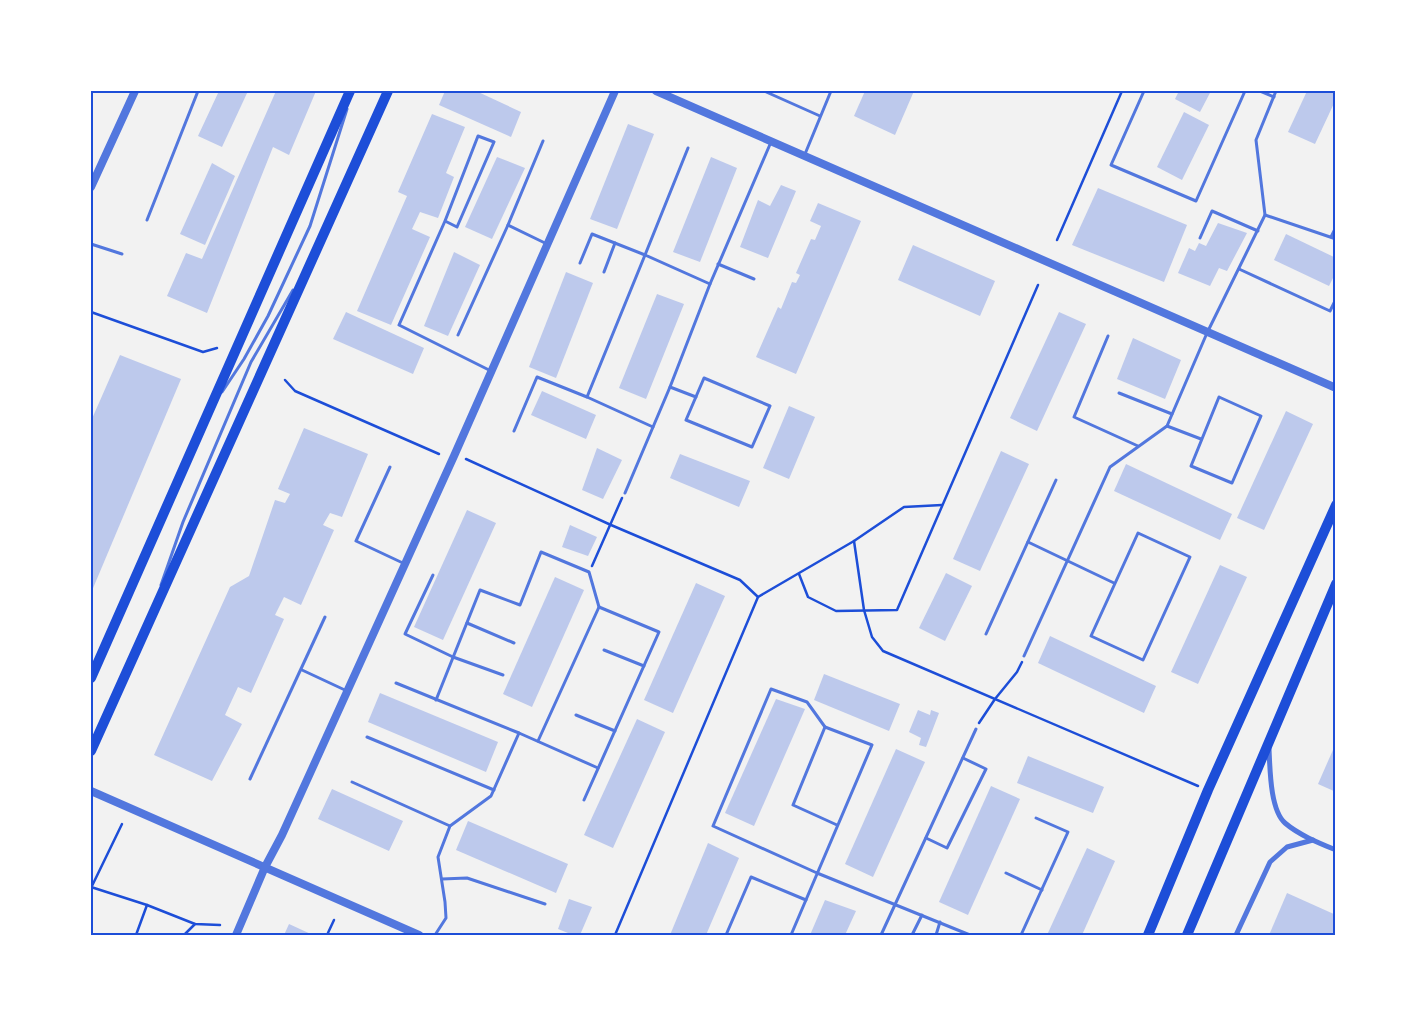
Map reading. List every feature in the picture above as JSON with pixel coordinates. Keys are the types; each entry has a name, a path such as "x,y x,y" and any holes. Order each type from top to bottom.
{"main road":[{"path":"91,678 351,91"},
{"path":"91,751 388,91"},
{"path":"1148,935 1208,790 1336,505"},
{"path":"1186,935 1336,584"}],"street":[{"path":"91,187 135,91"},
{"path":"236,935 265,867 347,692 492,371 615,91"},
{"path":"656,91 1336,388"},
{"path":"1268,743 1272,797 1283,822 1313,840 1336,850"},
{"path":"91,791 419,935"},
{"path":"1236,935 1270,862 1287,847 1313,840"}],"lane":[{"path":"147,220 198,91"},
{"path":"200,431 211,409 244,359 268,316 310,226 351,91"},
{"path":"764,91 820,116"},
{"path":"804,155 831,91"},
{"path":"1144,91 1111,165 1196,201 1245,91"},
{"path":"1260,91 1274,97"},
{"path":"1024,656 1110,467 1167,426 1208,333 1258,231 1265,215 1256,140 1276,91"},
{"path":"445,221 457,227 494,142 478,136 445,221 400,325 492,371"},
{"path":"458,334 508,225 543,141"},
{"path":"625,492 670,387 718,264 771,141"},
{"path":"587,397 688,148"},
{"path":"1200,238 1212,210 1258,231"},
{"path":"1265,215 1336,239"},
{"path":"508,225 548,244"},
{"path":"1331,237 1336,227"},
{"path":"580,263 592,234 710,284"},
{"path":"604,272 615,243"},
{"path":"91,244 122,254"},
{"path":"718,264 754,279"},
{"path":"1239,269 1330,311 1336,299"},
{"path":"1108,336 1074,417 1138,447"},
{"path":"514,432 537,377 653,427"},
{"path":"704,378 770,406 752,447 686,420 696,397 704,378"},
{"path":"670,387 696,397"},
{"path":"1119,393 1172,414"},
{"path":"1219,398 1261,416 1232,483 1191,466 1202,439 1219,398"},
{"path":"1167,426 1202,439"},
{"path":"390,467 356,542 405,564"},
{"path":"986,634 1056,480"},
{"path":"1138,533 1190,557 1144,660 1090,636 1114,584 1138,533"},
{"path":"1028,542 1114,584"},
{"path":"436,700 480,590 520,605 541,552 589,572 599,607 538,742"},
{"path":"433,574 405,634 453,657 503,675"},
{"path":"584,800 659,632 599,607"},
{"path":"250,779 325,617"},
{"path":"467,623 514,643"},
{"path":"604,650 644,666"},
{"path":"302,670 347,692"},
{"path":"396,683 519,733 598,768"},
{"path":"792,935 817,873 837,825 872,745 825,727 807,702 771,689 713,826 817,873 970,935"},
{"path":"576,715 615,731"},
{"path":"825,727 793,805 837,825"},
{"path":"881,935 976,729"},
{"path":"435,935 446,918 438,857 450,826 492,796 519,733"},
{"path":"368,737 494,790"},
{"path":"926,838 947,848 986,769 962,758"},
{"path":"352,782 450,826"},
{"path":"1021,935 1068,832 1036,818"},
{"path":"1006,873 1042,890"},
{"path":"726,935 750,877 806,900"},
{"path":"442,879 467,878 545,904"},
{"path":"912,935 922,915"},
{"path":"936,935 940,922"}],"path":[{"path":"1057,240 1122,91"},
{"path":"799,574 808,597 836,611 896,610 1038,285"},
{"path":"91,312 203,352 217,348"},
{"path":"285,380 295,391 439,454"},
{"path":"466,460 740,580 758,597"},
{"path":"589,572 625,492"},
{"path":"615,935 758,597 854,541 904,507 942,504"},
{"path":"854,541 864,610 872,637 883,651 1200,786"},
{"path":"976,729 995,699 1017,672 1024,656"},
{"path":"122,824 91,888 147,905 195,924 220,925"},
{"path":"136,935 147,905"},
{"path":"327,935 334,920"},
{"path":"184,935 195,924"}],"building":[{"path":"219,91 248,91 222,147 198,136"},
{"path":"276,91 316,91 289,155 273,147 207,313 167,296 186,253 202,259"},
{"path":"445,91 476,91 521,112 511,137 439,105"},
{"path":"865,91 914,91 895,135 854,116"},
{"path":"1179,91 1211,91 1200,112 1175,99"},
{"path":"1307,91 1336,91 1336,99 1315,144 1288,132"},
{"path":"1184,112 1209,125 1182,180 1157,167"},
{"path":"432,114 465,127 446,173 454,177 438,218 420,212 412,229 430,237 391,325 357,311 407,196 398,192"},
{"path":"628,124 654,134 617,229 590,219"},
{"path":"497,157 525,168 492,239 465,227"},
{"path":"711,157 737,168 700,262 673,252"},
{"path":"212,163 235,176 205,245 180,234"},
{"path":"781,185 796,191 768,258 740,247 758,200 770,206"},
{"path":"1098,188 1187,225 1164,282 1072,245"},
{"path":"818,203 861,221 796,374 756,357 778,307 781,309 792,282 796,283 800,275 796,273 811,239 815,240 821,226 810,221"},
{"path":"1218,223 1247,233 1227,271 1219,268 1210,286 1178,273 1189,248 1195,251 1199,243 1206,246"},
{"path":"1286,234 1336,258 1336,272 1329,286 1274,260"},
{"path":"913,245 995,281 980,316 898,280"},
{"path":"454,252 480,265 448,336 424,326"},
{"path":"566,272 593,283 556,378 529,367"},
{"path":"657,294 684,304 646,399 619,388"},
{"path":"346,312 424,348 413,374 333,339"},
{"path":"1059,312 1086,324 1037,431 1010,418"},
{"path":"1133,338 1181,360 1165,399 1117,379"},
{"path":"120,355 181,379 91,593 91,421"},
{"path":"542,391 596,415 586,439 531,415"},
{"path":"789,406 815,417 789,479 763,468"},
{"path":"1286,411 1313,424 1264,530 1237,518"},
{"path":"304,428 368,454 342,517 330,513 323,525 334,530 301,605 284,597 275,615 284,619 251,693 238,687 225,715 242,724 212,781 154,755 230,587 249,576 275,500 285,503 290,494 278,489"},
{"path":"597,448 622,460 603,499 582,490"},
{"path":"1001,451 1029,464 980,571 953,559"},
{"path":"680,454 750,481 739,507 670,478"},
{"path":"1126,464 1232,514 1220,540 1114,491"},
{"path":"467,510 496,523 443,640 414,627"},
{"path":"570,525 597,537 588,556 562,547"},
{"path":"1220,565 1247,577 1198,684 1171,672"},
{"path":"946,573 972,586 945,641 919,628"},
{"path":"555,577 584,590 532,707 503,694"},
{"path":"696,583 725,596 673,713 644,700"},
{"path":"1050,636 1156,686 1144,713 1038,663"},
{"path":"824,674 900,704 889,731 814,700"},
{"path":"380,693 498,742 486,772 368,722"},
{"path":"776,699 805,709 754,826 725,813"},
{"path":"918,710 930,715 931,710 939,713 926,747 919,745 921,738 909,732"},
{"path":"637,719 665,732 613,848 584,835"},
{"path":"1336,743 1336,792 1318,784"},
{"path":"896,749 925,762 873,877 845,864"},
{"path":"1028,756 1104,787 1093,813 1017,783"},
{"path":"991,786 1020,799 968,915 939,902"},
{"path":"332,789 403,821 389,851 318,819"},
{"path":"468,821 568,864 556,893 456,850"},
{"path":"708,843 739,858 706,935 670,935"},
{"path":"1087,848 1115,861 1082,935 1047,935"},
{"path":"1287,893 1336,915 1336,935 1269,935"},
{"path":"569,899 592,907 580,935 573,935 558,929"},
{"path":"825,900 856,911 845,935 810,935"},
{"path":"289,924 313,935 284,935"}]}
